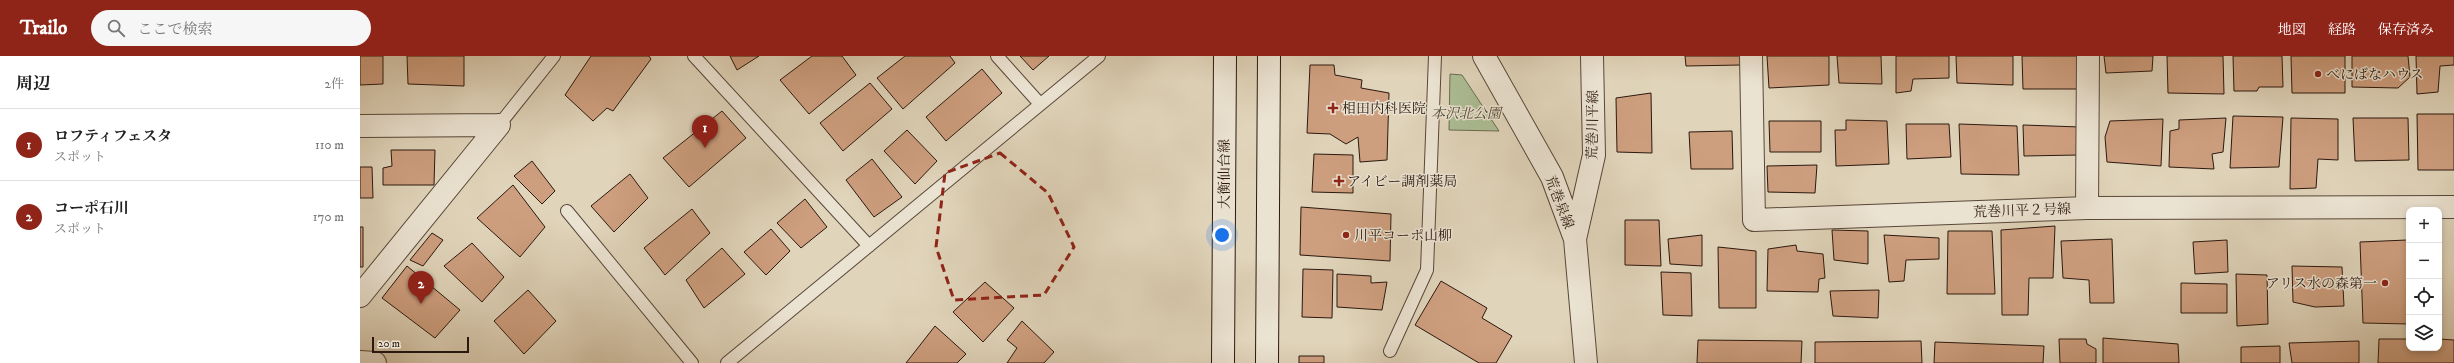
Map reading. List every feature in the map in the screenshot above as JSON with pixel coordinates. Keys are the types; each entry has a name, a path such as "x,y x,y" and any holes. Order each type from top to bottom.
{"street":[{"name":"大衡仙台線","path":"1223,363 1225,56"},
{"path":"1267,363 1269,56"},
{"name":"荒巻泉線","path":"1484,56 1552,177 1575,239 1586,363"},
{"name":"荒巻川平線","path":"1575,239 1594,155 1592,56"},
{"name":"荒巻川平２号線","path":"1751,56 1754,220 2087,208 2454,207"},
{"path":"2087,208 2088,56"},
{"path":"360,126 499,125"},
{"path":"360,296 499,125"},
{"path":"360,362 375,363"}],"lane":[{"path":"499,125 554,56"},
{"path":"694,56 869,246"},
{"path":"997,56 1040,104"},
{"path":"727,363 1099,56"},
{"path":"1390,351 1427,270 1435,56"},
{"path":"567,211 692,363"}],"highlighted area":[{"path":"1000,153 1048,193 1074,247 1044,295 954,300 936,247 945,173"}],"green space":[{"name":"本沢北公園","path":"1450,74 1462,75 1499,131 1449,130"}],"building":[{"path":"360,56 383,56 383,84 360,85"},
{"path":"407,56 464,56 464,86 408,84"},
{"path":"591,56 649,56 651,59 613,111 607,108 593,121 565,95"},
{"path":"730,56 759,56 737,70"},
{"path":"812,56 842,56 856,75 809,114 780,80"},
{"path":"905,56 950,56 955,63 903,109 877,78"},
{"path":"1020,56 1049,56 1033,70"},
{"path":"1685,56 1741,56 1741,65 1686,66"},
{"path":"1767,56 1829,56 1829,85 1769,88"},
{"path":"1837,56 1881,56 1882,84 1839,83"},
{"path":"1896,56 1949,56 1949,78 1913,79 1911,91 1896,93"},
{"path":"1956,56 2013,56 2013,85 1957,83"},
{"path":"2022,56 2078,56 2079,89 2023,89"},
{"path":"2104,56 2153,56 2152,71 2106,73"},
{"path":"2167,56 2223,56 2224,94 2168,93"},
{"path":"2233,56 2282,56 2283,87 2259,87 2257,91 2234,91"},
{"name":"べにばなハウス","path":"2291,56 2345,56 2345,93 2292,93"},
{"path":"2352,56 2408,56 2410,77 2398,88 2352,87"},
{"path":"2416,56 2454,56 2454,65 2440,66 2438,92 2417,94"},
{"path":"1310,65 1334,65 1335,75 1362,80 1361,88 1389,93 1387,160 1360,162 1358,137 1346,144 1330,134 1307,133"},
{"path":"982,69 1002,93 946,141 926,117"},
{"path":"870,83 892,109 843,151 820,123"},
{"path":"1651,93 1652,153 1617,152 1616,98"},
{"path":"722,111 746,138 689,187 663,158"},
{"path":"2417,114 2454,114 2454,170 2418,170"},
{"path":"2233,116 2283,117 2279,167 2230,168"},
{"path":"2226,118 2223,152 2212,154 2214,169 2169,167 2170,131 2179,129 2179,120"},
{"path":"2291,118 2338,119 2338,160 2318,159 2316,188 2290,189"},
{"path":"2353,118 2408,118 2409,160 2355,161"},
{"path":"2163,119 2161,166 2107,162 2105,137 2110,121"},
{"path":"1846,120 1887,121 1889,164 1836,166 1835,130 1846,130"},
{"path":"1769,121 1821,121 1821,152 1770,152"},
{"path":"1906,124 1949,124 1951,157 1907,159"},
{"path":"1959,124 2017,126 2019,175 1961,174"},
{"path":"2023,125 2080,127 2079,155 2024,156"},
{"path":"907,130 937,161 915,184 884,151"},
{"path":"1732,131 1733,169 1691,169 1689,132"},
{"path":"391,150 435,150 434,185 383,185 383,168 392,166"},
{"path":"1314,154 1353,155 1353,193 1312,192"},
{"path":"872,159 902,197 874,217 846,180"},
{"path":"532,161 555,191 542,204 514,176"},
{"path":"1817,165 1815,193 1768,192 1767,166"},
{"path":"360,167 372,167 373,198 360,198"},
{"path":"630,174 648,198 614,232 591,206"},
{"path":"513,185 545,227 520,257 477,218"},
{"path":"805,199 827,227 801,248 777,223"},
{"name":"川平コーポ山柳","path":"1301,207 1391,214 1390,261 1300,255"},
{"path":"692,209 710,233 665,275 644,248"},
{"path":"1625,220 1659,220 1661,266 1625,265"},
{"path":"2055,226 2053,278 2029,278 2028,315 2002,315 2001,230"},
{"path":"360,227 363,227 363,267 360,267"},
{"path":"771,229 790,251 766,275 744,252"},
{"path":"1832,230 1868,231 1868,264 1834,260"},
{"path":"1948,231 1992,231 1995,294 1947,294"},
{"path":"432,233 443,240 423,266 410,260"},
{"path":"1702,235 1702,266 1670,264 1668,239"},
{"path":"1884,235 1939,238 1939,259 1906,260 1904,281 1889,282"},
{"path":"2112,239 2114,303 2090,303 2089,280 2063,278 2061,241"},
{"path":"2227,240 2228,272 2195,274 2193,242"},
{"name":"アリス水の森第一","path":"2406,240 2406,324 2363,323 2360,242"},
{"path":"472,243 504,277 482,302 444,266"},
{"path":"1796,245 1797,251 1823,254 1825,278 1819,279 1818,292 1767,291 1768,249"},
{"path":"1718,247 1756,251 1756,308 1719,308"},
{"path":"722,248 745,274 704,308 686,280"},
{"path":"407,266 460,310 435,338 382,298"},
{"path":"2292,266 2342,267 2344,306 2315,307 2293,302"},
{"path":"1303,269 1333,270 1332,318 1302,317"},
{"path":"1661,272 1691,273 1692,316 1663,315"},
{"path":"1337,274 1371,276 1371,283 1387,282 1382,310 1337,307"},
{"path":"2236,274 2267,275 2268,324 2237,326"},
{"path":"1441,281 1487,308 1482,318 1512,336 1496,363 1479,363 1415,325"},
{"path":"985,282 1014,308 983,342 953,312"},
{"path":"2181,283 2227,284 2227,313 2181,313"},
{"path":"528,290 556,321 524,354 494,321"},
{"path":"1879,290 1878,318 1833,316 1830,291"},
{"path":"1022,321 1054,352 1044,363 1007,363 1017,348 1007,340"},
{"path":"935,326 966,354 957,363 906,363"},
{"path":"2103,338 2178,344 2179,363 2103,363"},
{"path":"2059,339 2086,339 2087,344 2096,349 2096,363 2060,363"},
{"path":"2379,339 2406,339 2406,351 2442,351 2442,339 2454,340 2454,363 2378,363"},
{"path":"1698,340 1802,341 1801,363 1697,363"},
{"path":"1921,341 1922,363 1815,363 1815,342"},
{"path":"2359,341 2359,363 2292,363 2289,343"},
{"path":"1935,342 2044,346 2043,363 1934,363"},
{"path":"2280,346 2280,363 2241,363 2241,347"},
{"path":"1299,356 1324,356 1324,363 1299,363"}],"place":[{"name":"べにばなハウス","path":"2318,74"},
{"name":"相田内科医院","path":"1333,108"},
{"name":"ロフティフェスタ","path":"705,148"},
{"name":"アイビー調剤薬局","path":"1339,181"},
{"name":"川平コーポ山柳","path":"1346,235"},
{"name":"アリス水の森第一","path":"2385,283"},
{"name":"コーポ石川","path":"421,304"}]}
